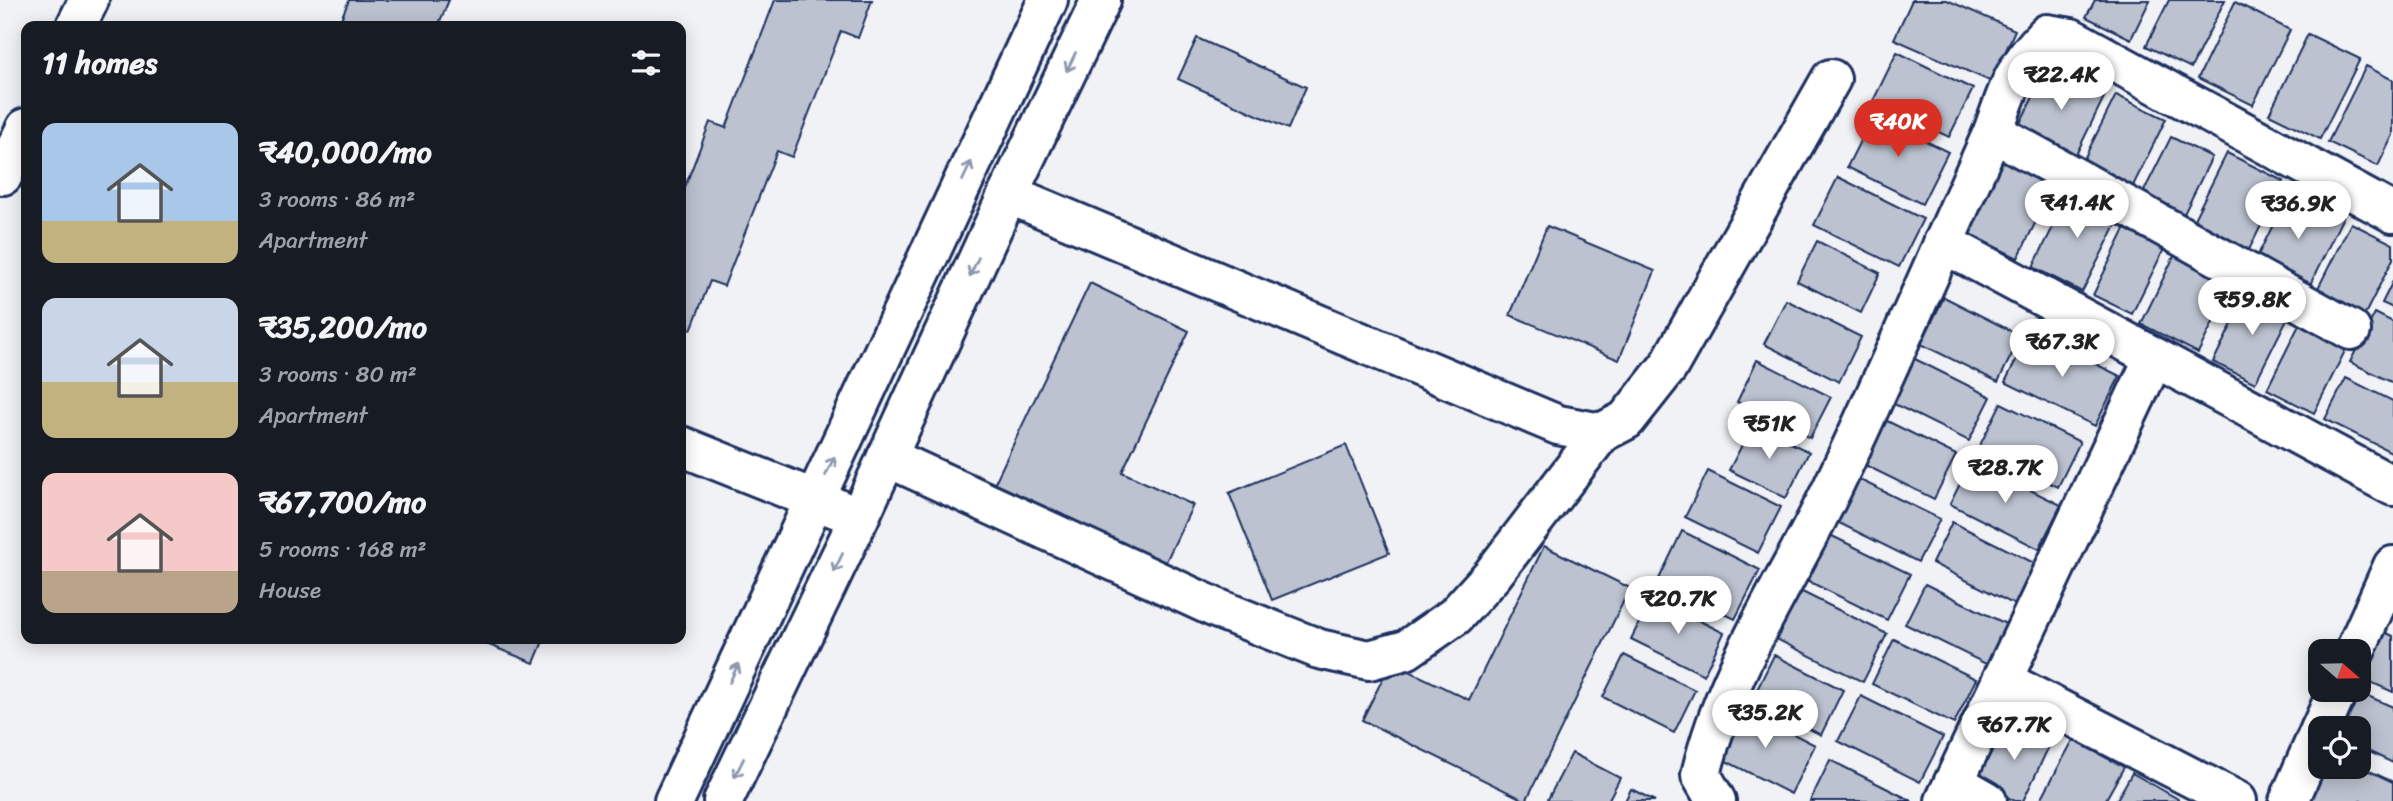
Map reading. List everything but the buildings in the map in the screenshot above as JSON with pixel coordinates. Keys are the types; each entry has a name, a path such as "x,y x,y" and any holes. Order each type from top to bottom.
{"street":[{"path":"78,21 89,0"},
{"path":"674,801 1048,0"},
{"path":"723,801 859,518 1008,194 1101,0"},
{"path":"1716,801 1701,775 1710,736 1738,671 1830,491 1993,132 2013,76 2030,52 2048,34 2071,38 2393,213"},
{"path":"887,457 1216,608 1320,649 1369,660 1406,650 1455,616 1493,574 1601,433 1626,420 1668,368 1831,79"},
{"path":"1993,132 2351,330"},
{"path":"10,177 21,143"},
{"path":"1008,194 1558,425 1601,433"},
{"path":"1943,243 2393,486"},
{"path":"1987,801 1949,792 2154,358"},
{"path":"686,448 859,518"},
{"path":"2361,639 2393,566"},
{"path":"2002,680 2237,801"},
{"path":"2289,801 2308,758"}]}
